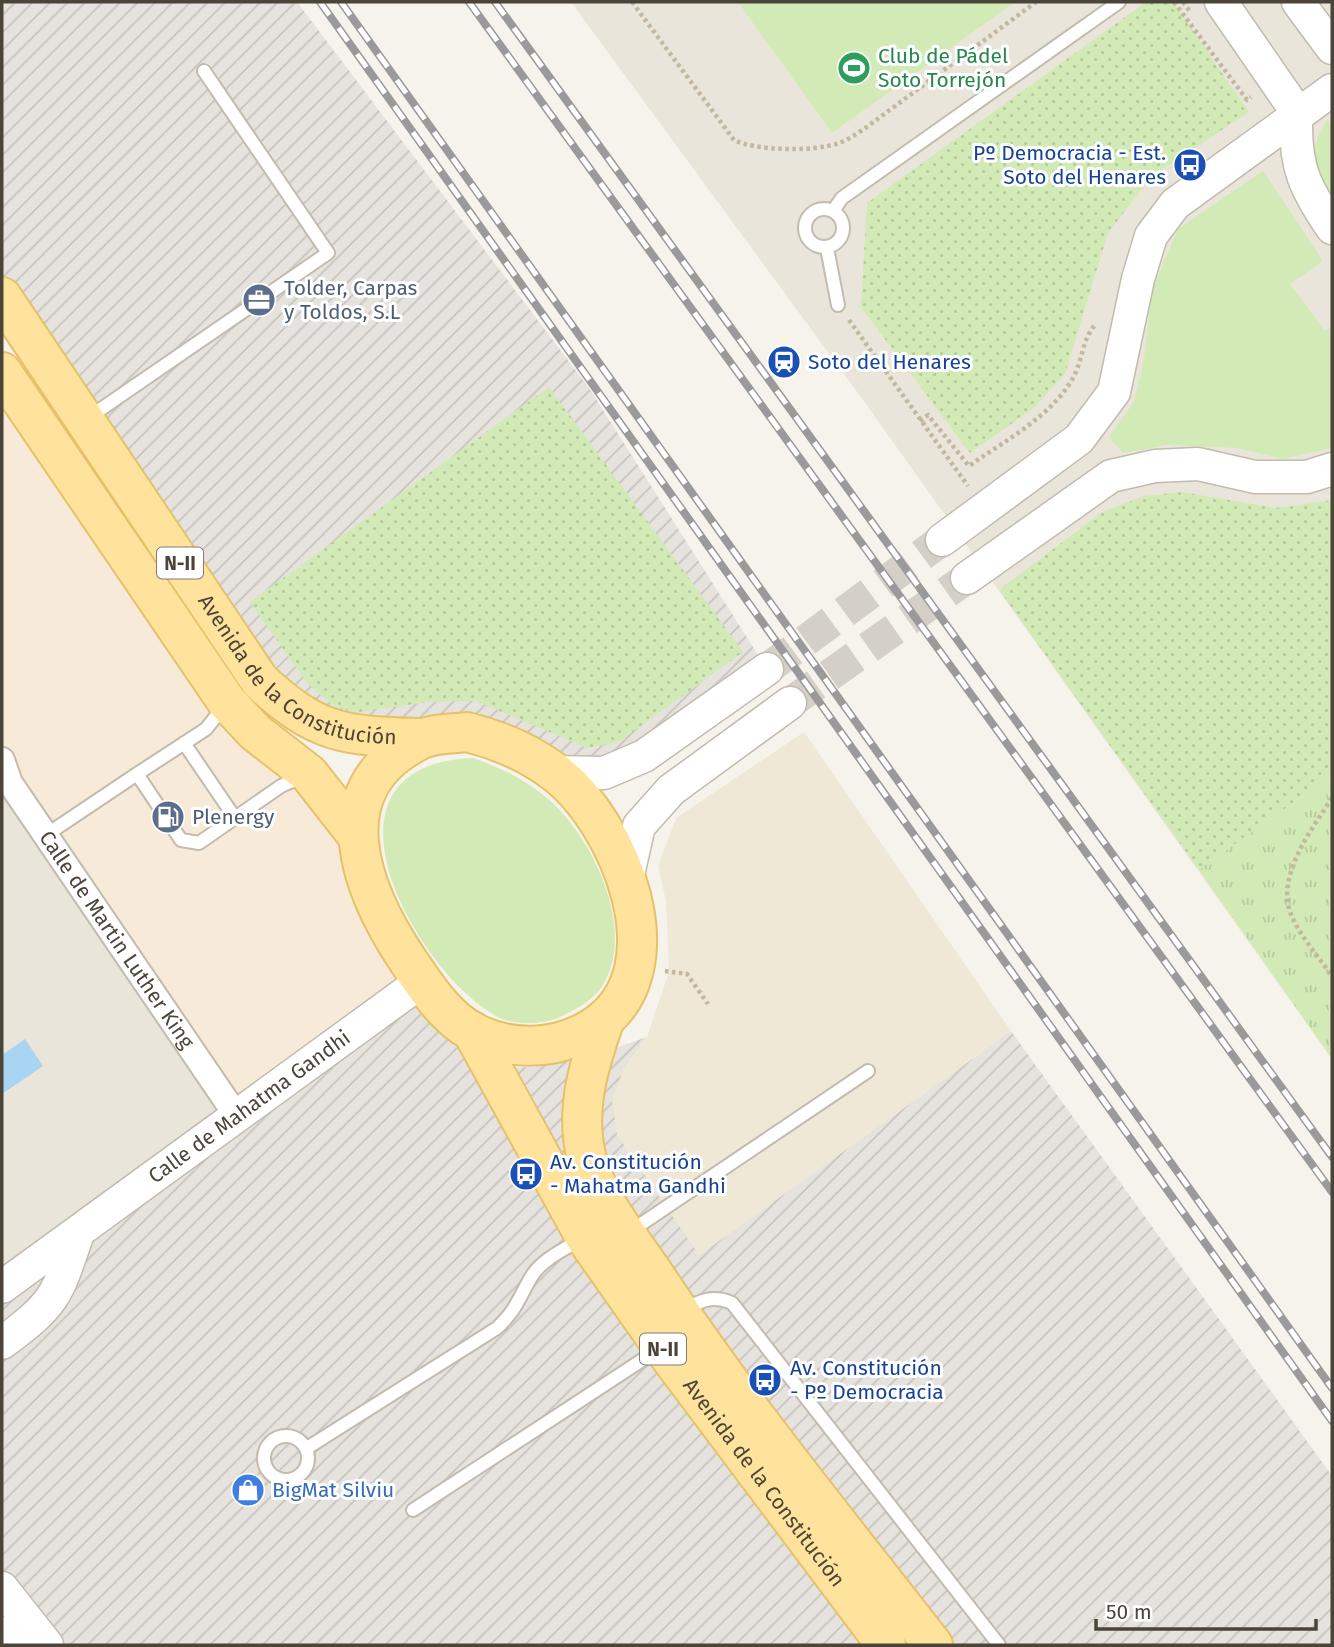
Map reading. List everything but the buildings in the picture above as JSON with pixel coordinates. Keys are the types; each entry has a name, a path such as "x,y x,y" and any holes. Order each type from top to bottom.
{"main road":[{"name":"Avenida de la Constitución","path":"2,297 260,681 291,710 327,728 363,737 422,738"},
{"name":"Avenida de la Constitución","path":"2,372 227,702 255,732 309,774 356,834"},
{"name":"N-II","path":"467,732 507,742 555,772 596,816 627,879 639,938 629,989 605,1019 578,1037 545,1046 507,1044 472,1031 448,1012 422,981 395,940 371,894 356,834 362,801 385,763 422,738 467,732"},
{"name":"Avenida de la Constitución","path":"605,1019 592,1056 582,1125 587,1160 605,1200 679,1312 741,1398 933,1645"},
{"name":"Avenida de la Constitución","path":"472,1031 585,1237 663,1348 886,1645"}],"street":[{"path":"1221,2 1298,117 1295,155 1312,197 1332,228"},
{"path":"1298,2 1332,48"},
{"path":"942,540 1079,439 1114,392 1138,279 1151,236 1175,204 1332,90"},
{"path":"967,578 1111,476 1155,466 1198,464 1255,477 1307,477 1332,470"},
{"path":"555,772 604,773 644,756 767,669"},
{"path":"627,879 639,826 671,790 790,703"},
{"name":"Calle de Martin Luther King","path":"5,777 236,1115"},
{"name":"Calle de Mahatma Gandhi","path":"2,1287 422,981"},
{"path":"2,1343 41,1314 58,1292 78,1233"},
{"path":"2,1588 47,1645"},
{"path":"2,1633 12,1645"}],"lane":[{"path":"833,211 842,198 1119,2"},
{"path":"85,420 328,253 204,71"},
{"path":"816,211 833,211 839,216 844,232 841,239 827,248 811,242 806,225 816,211"},
{"path":"827,248 838,305"},
{"path":"46,835 206,729 227,702"},
{"path":"184,743 235,818"},
{"path":"137,774 181,839 199,842 281,786 309,774"},
{"path":"627,1234 868,1071"},
{"path":"307,1448 497,1328 515,1311 531,1277 547,1261 585,1237"},
{"path":"679,1312 703,1299 721,1298 732,1303 999,1645"},
{"path":"413,1510 663,1348"}],"path":[{"path":"632,2 734,140 746,146 772,148 838,144 1036,2"},
{"path":"838,305 919,421 975,495"},
{"path":"919,421 928,415 968,466 1056,402 1073,378 1088,332 1098,322 1104,323"},
{"path":"1332,799 1289,873 1286,894 1291,913 1332,976"},
{"path":"669,972 687,974 708,1004"}],"shaded area":[{"path":"2,2 297,2 589,388 767,669 604,773 291,710 2,297"},
{"path":"571,2 1332,2 1332,1059 866,404"},
{"path":"2,372 203,667 309,774 422,981 236,1115 2,760"},
{"path":"804,732 1011,1031 699,1255 617,1135 612,1100 623,1070 647,1037 669,972 666,901 658,866 676,818"},
{"path":"2,760 236,1115 2,1287"},
{"path":"408,993 510,1068 543,1066 592,1056 647,1037 623,1070 699,1255 1011,1031 1332,1476 1332,1645 47,1645 2,1588 2,1287"}],"green space":[{"name":"Club de Pádel Soto Torrejón","path":"738,2 1015,2 832,133"},
{"path":"1146,2 1173,2 1249,112 1151,177 1108,233 1065,374 1035,407 970,453 861,307 867,203"},
{"path":"1328,119 1332,125 1332,200 1321,180 1315,160 1317,139"},
{"path":"1263,171 1323,261 1290,284 1325,331 1332,326 1332,448 1282,459 1237,448 1167,445 1123,453 1109,437 1134,402 1144,359 1152,290 1178,229"},
{"path":"549,387 743,652 619,742 587,748 476,701 428,702 353,713 330,703 307,683 250,602"},
{"path":"1182,492 1276,508 1332,500 1332,775 1199,870 999,590 1102,512 1144,496"},
{"path":"473,758 512,774 547,798 564,814 580,835 605,886 615,940 611,965 601,988 592,998 558,1018 527,1023 502,1019 464,992 433,957 407,916 389,872 383,830 393,795 421,769"},
{"path":"1332,775 1332,1059 1199,870"}],"water":[{"path":"25,1039 43,1066 2,1094 2,1055"}],"tunnel":[{"path":"767,669 942,540"},
{"path":"790,703 967,578"}],"railway":[{"path":"320,2 1332,1421"},
{"path":"341,2 1332,1388"},
{"path":"469,2 1332,1192"},
{"path":"495,2 1332,1157"}],"place":[{"name":"Club de Pádel Soto Torrejón","path":"854,68"},
{"name":"Pº Democracia - Est. Soto del Henares","path":"1190,165"},
{"name":"Tolder, Carpas y Toldos, S.L","path":"259,300"},
{"name":"Soto del Henares","path":"784,362"},
{"name":"Plenergy","path":"168,817"},
{"name":"Av. Constitución - Mahatma Gandhi","path":"526,1174"},
{"name":"Av. Constitución - Pº Democracia","path":"765,1380"},
{"name":"BigMat Silviu","path":"248,1490"}]}
